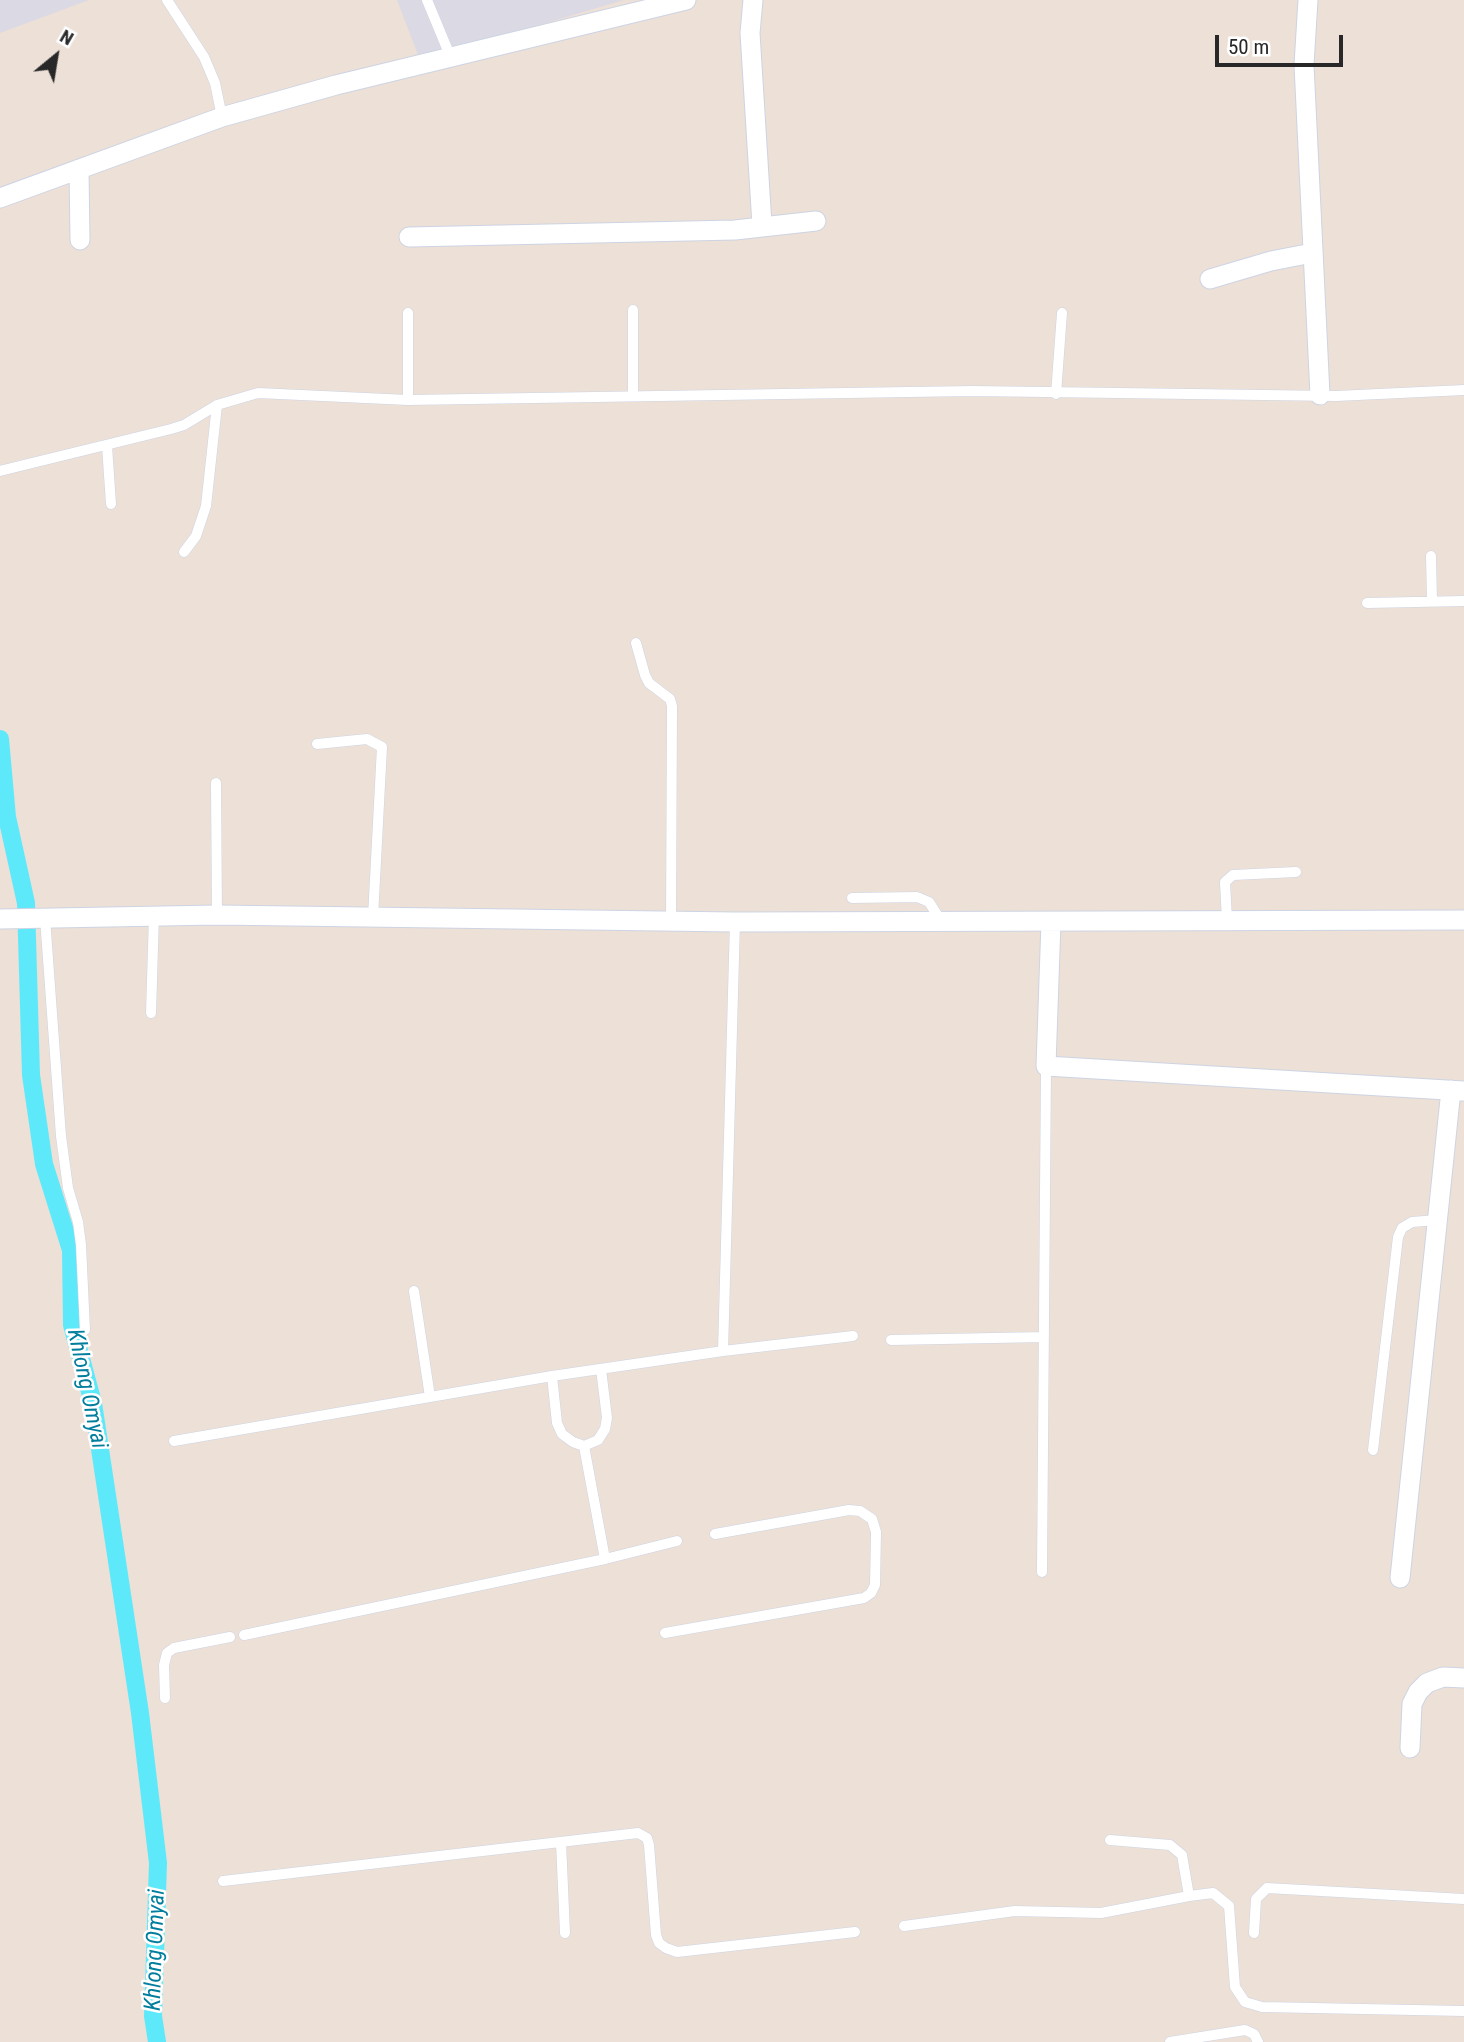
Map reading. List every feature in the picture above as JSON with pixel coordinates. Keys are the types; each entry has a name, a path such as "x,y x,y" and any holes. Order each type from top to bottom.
{"street":[{"path":"0,198 222,117 336,85 686,0"},
{"path":"753,0 750,33 762,225"},
{"path":"1308,0 1304,65 1320,396"},
{"path":"79,169 80,240"},
{"path":"410,237 735,230 816,221"},
{"path":"1210,279 1271,261 1312,253"},
{"path":"6,918 217,915 735,922 1464,920"},
{"path":"1051,922 1046,1066 1457,1091 1437,1220 1400,1578"},
{"path":"1410,1748 1412,1704 1418,1692 1427,1683 1443,1677 1464,1678"}],"lane":[{"path":"167,0 204,57 215,83 222,117"},
{"path":"427,0 451,59"},
{"path":"632,310 633,396"},
{"path":"408,313 408,400"},
{"path":"1056,394 1062,313"},
{"path":"1,470 184,425 217,405 257,393 408,400 972,391 1320,396 1464,390"},
{"path":"184,552 196,536 206,506 217,405"},
{"path":"107,446 111,504"},
{"path":"1431,556 1432,601"},
{"path":"1367,603 1464,601"},
{"path":"636,643 649,683 670,699 672,706 671,920"},
{"path":"317,744 367,739 382,747 373,917"},
{"path":"216,783 217,915"},
{"path":"1227,920 1225,882 1233,875 1296,872"},
{"path":"852,898 917,897 929,902 941,921"},
{"path":"151,1013 154,915"},
{"path":"41,918 61,1136 68,1188 81,1245 85,1330"},
{"path":"723,1351 735,922"},
{"path":"1042,1572 1046,1066"},
{"path":"1373,1450 1398,1237 1402,1228 1412,1222 1437,1220"},
{"path":"414,1291 430,1397"},
{"path":"174,1441 601,1369 853,1336"},
{"path":"891,1340 1044,1336"},
{"path":"552,1377 557,1423 562,1434 584,1446 598,1440 605,1429 607,1418 601,1369"},
{"path":"584,1446 605,1559"},
{"path":"665,1633 864,1598 871,1593 875,1585 876,1532 872,1519 860,1511 849,1510 715,1534"},
{"path":"244,1634 605,1559 677,1541"},
{"path":"165,1698 164,1665 167,1653 174,1648 230,1637"},
{"path":"222,1881 638,1833 647,1838 656,1935 659,1942 677,1952 855,1932"},
{"path":"1110,1840 1170,1845 1182,1854 1189,1896"},
{"path":"561,1842 565,1933"},
{"path":"1254,1933 1256,1899 1267,1888 1464,1899"},
{"path":"904,1926 1015,1911 1101,1913 1213,1893 1229,1906 1234,1987 1245,2002 1262,2007 1464,2011"},
{"path":"1170,2042 1245,2030 1254,2034 1258,2042"}],"shaded area":[{"path":"0,0 89,0 0,33"},
{"path":"397,0 624,0 420,60"}],"waterway":[{"name":"Khlong Omyai","path":"0,739 7,817 26,903 31,1075 44,1164 71,1250 72,1325 93,1403 140,1713 158,1863 153,2016 157,2042"}]}
